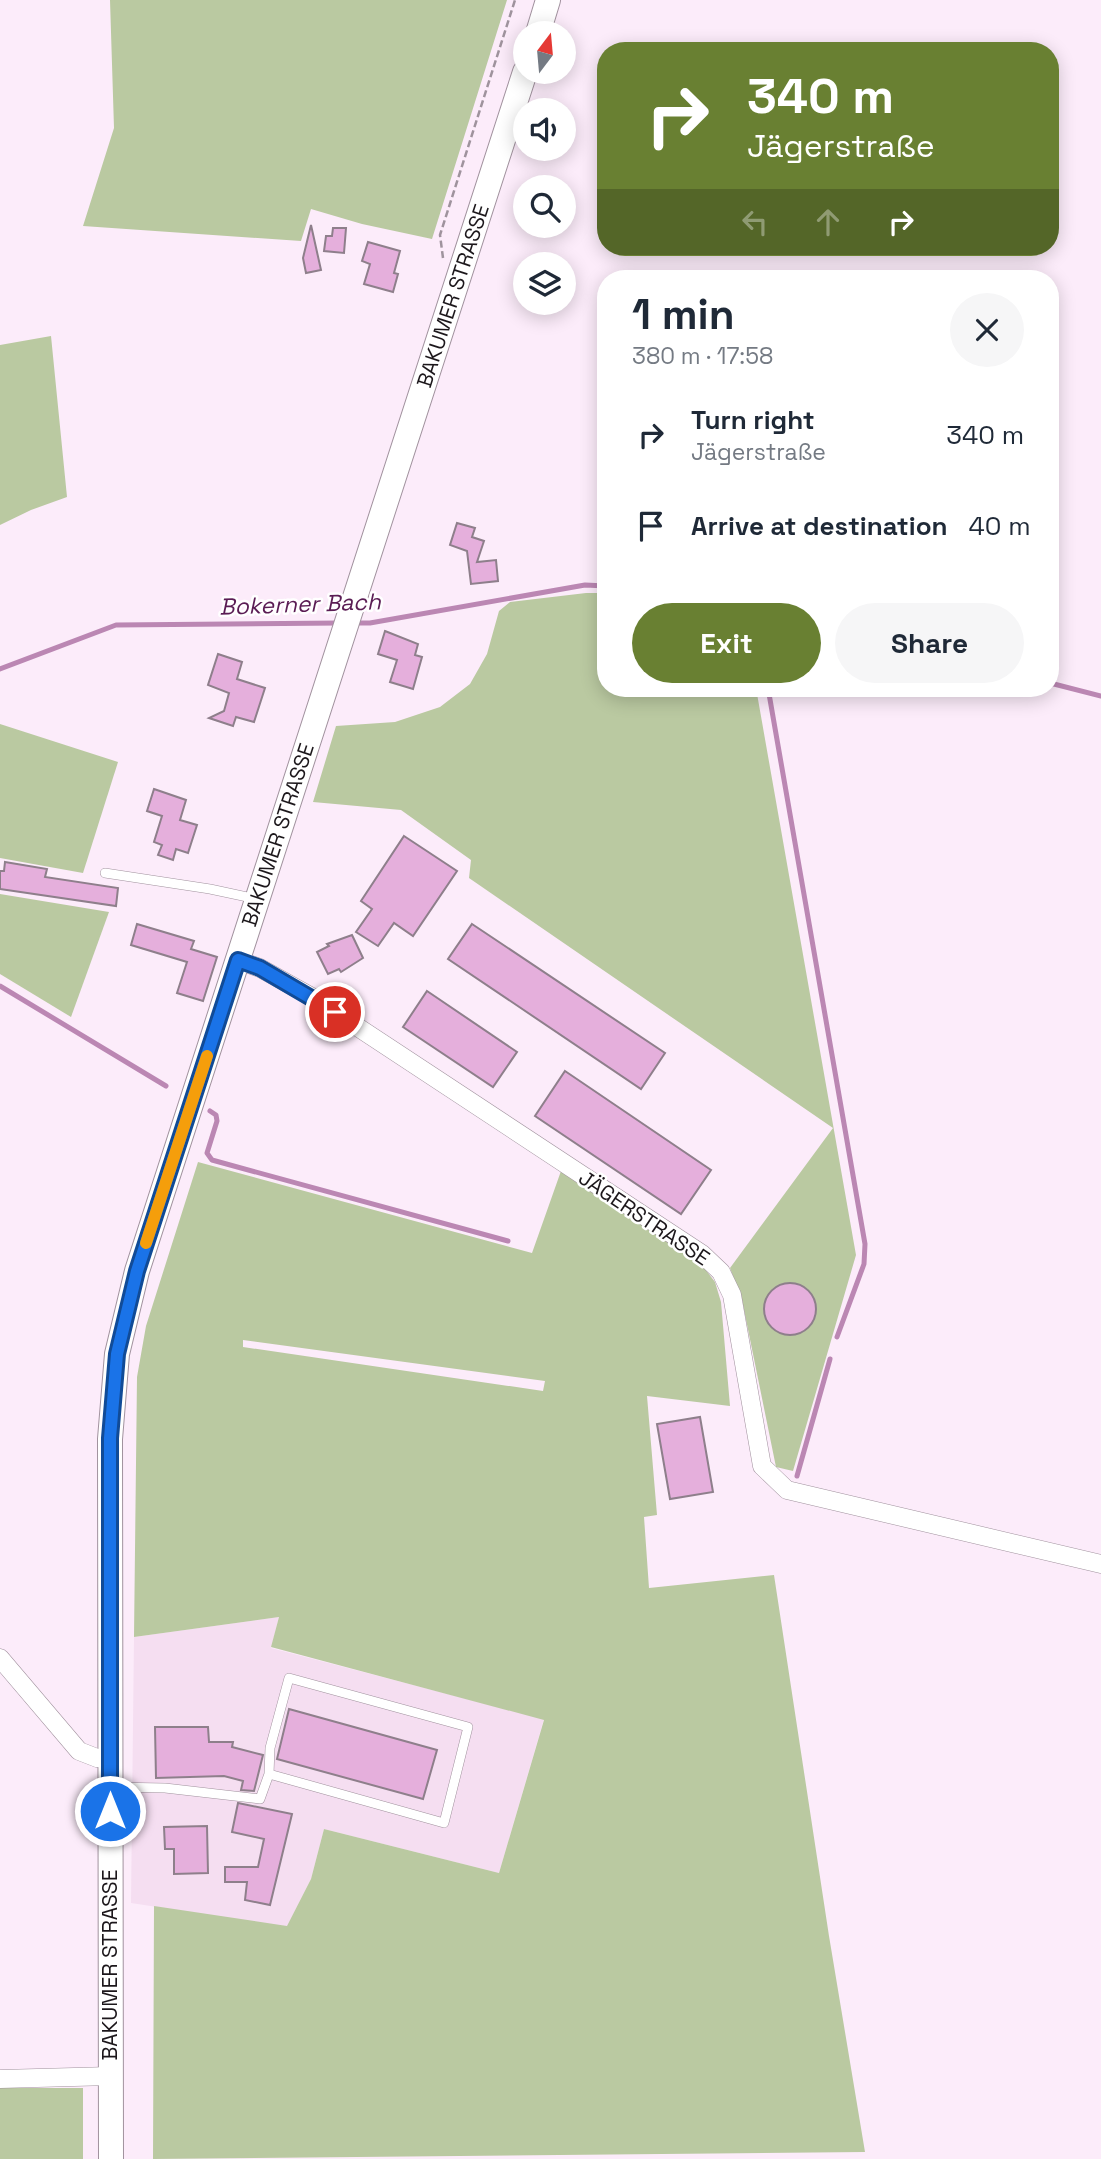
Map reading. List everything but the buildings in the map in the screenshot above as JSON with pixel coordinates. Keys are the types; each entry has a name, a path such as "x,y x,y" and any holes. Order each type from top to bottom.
{"main road":[{"path":"542,21 548,0"},
{"name":"BAKUMER STRASSE","path":"111,2159 110,1438 117,1354 137,1271 521,84"}],"street":[{"name":"JÄGERSTRASSE","path":"238,960 260,968 312,997 702,1254 721,1272 732,1296 762,1466 787,1490 1101,1564"},
{"path":"0,1658 79,1751 97,1758 111,1759"},
{"path":"0,2078 111,2076"}],"lane":[{"path":"105,873 210,889 258,900"},
{"path":"111,1787 165,1788 260,1799 269,1774 270,1748 289,1678 468,1727 444,1823 269,1774"}],"shaded area":[{"path":"279,1617 271,1648 544,1719 499,1873 324,1829 311,1879 287,1927 131,1903 134,1637"}],"green space":[{"path":"110,0 507,0 432,239 362,224 311,209 301,241 83,226 114,128"},
{"path":"51,336 67,497 0,525 0,345"},
{"path":"597,593 597,697 758,697 856,1255 793,1471 776,1467 742,1300 730,1268 833,1128 469,878 471,860 401,810 313,802 336,726 395,722 440,707 470,684 487,654 499,611 510,602"},
{"path":"0,724 118,762 83,873 0,858"},
{"path":"0,894 109,912 71,1017 0,974"},
{"path":"198,1162 532,1253 561,1171 699,1261 715,1282 721,1302 730,1406 647,1396 657,1515 644,1517 649,1588 774,1575 865,2152 153,2159 154,1906 287,1926 311,1879 324,1829 499,1873 544,1720 271,1647 279,1617 134,1637 137,1377 146,1326","holes":["243,1340 545,1381 543,1391 243,1347"]},
{"path":"0,2088 83,2088 83,2159 0,2159"}],"waterway":[{"name":"Bokerner Bach","path":"353,623 370,623 585,585 597,586"},
{"name":"Bokerner Bach","path":"0,669 116,625 340,623"},
{"name":"Bokerner Bach","path":"1059,685 1101,696"},
{"path":"770,697 865,1244 864,1264 837,1337"},
{"path":"0,986 166,1086"},
{"path":"210,1111 216,1115 217,1121 207,1153 212,1160 508,1241"},
{"path":"797,1476 830,1359"}],"slow traffic":[{"path":"146,1243 207,1056"}],"route":[{"path":"110,1811 110,1438 117,1354 137,1271 238,960 260,968 335,1012"}]}
